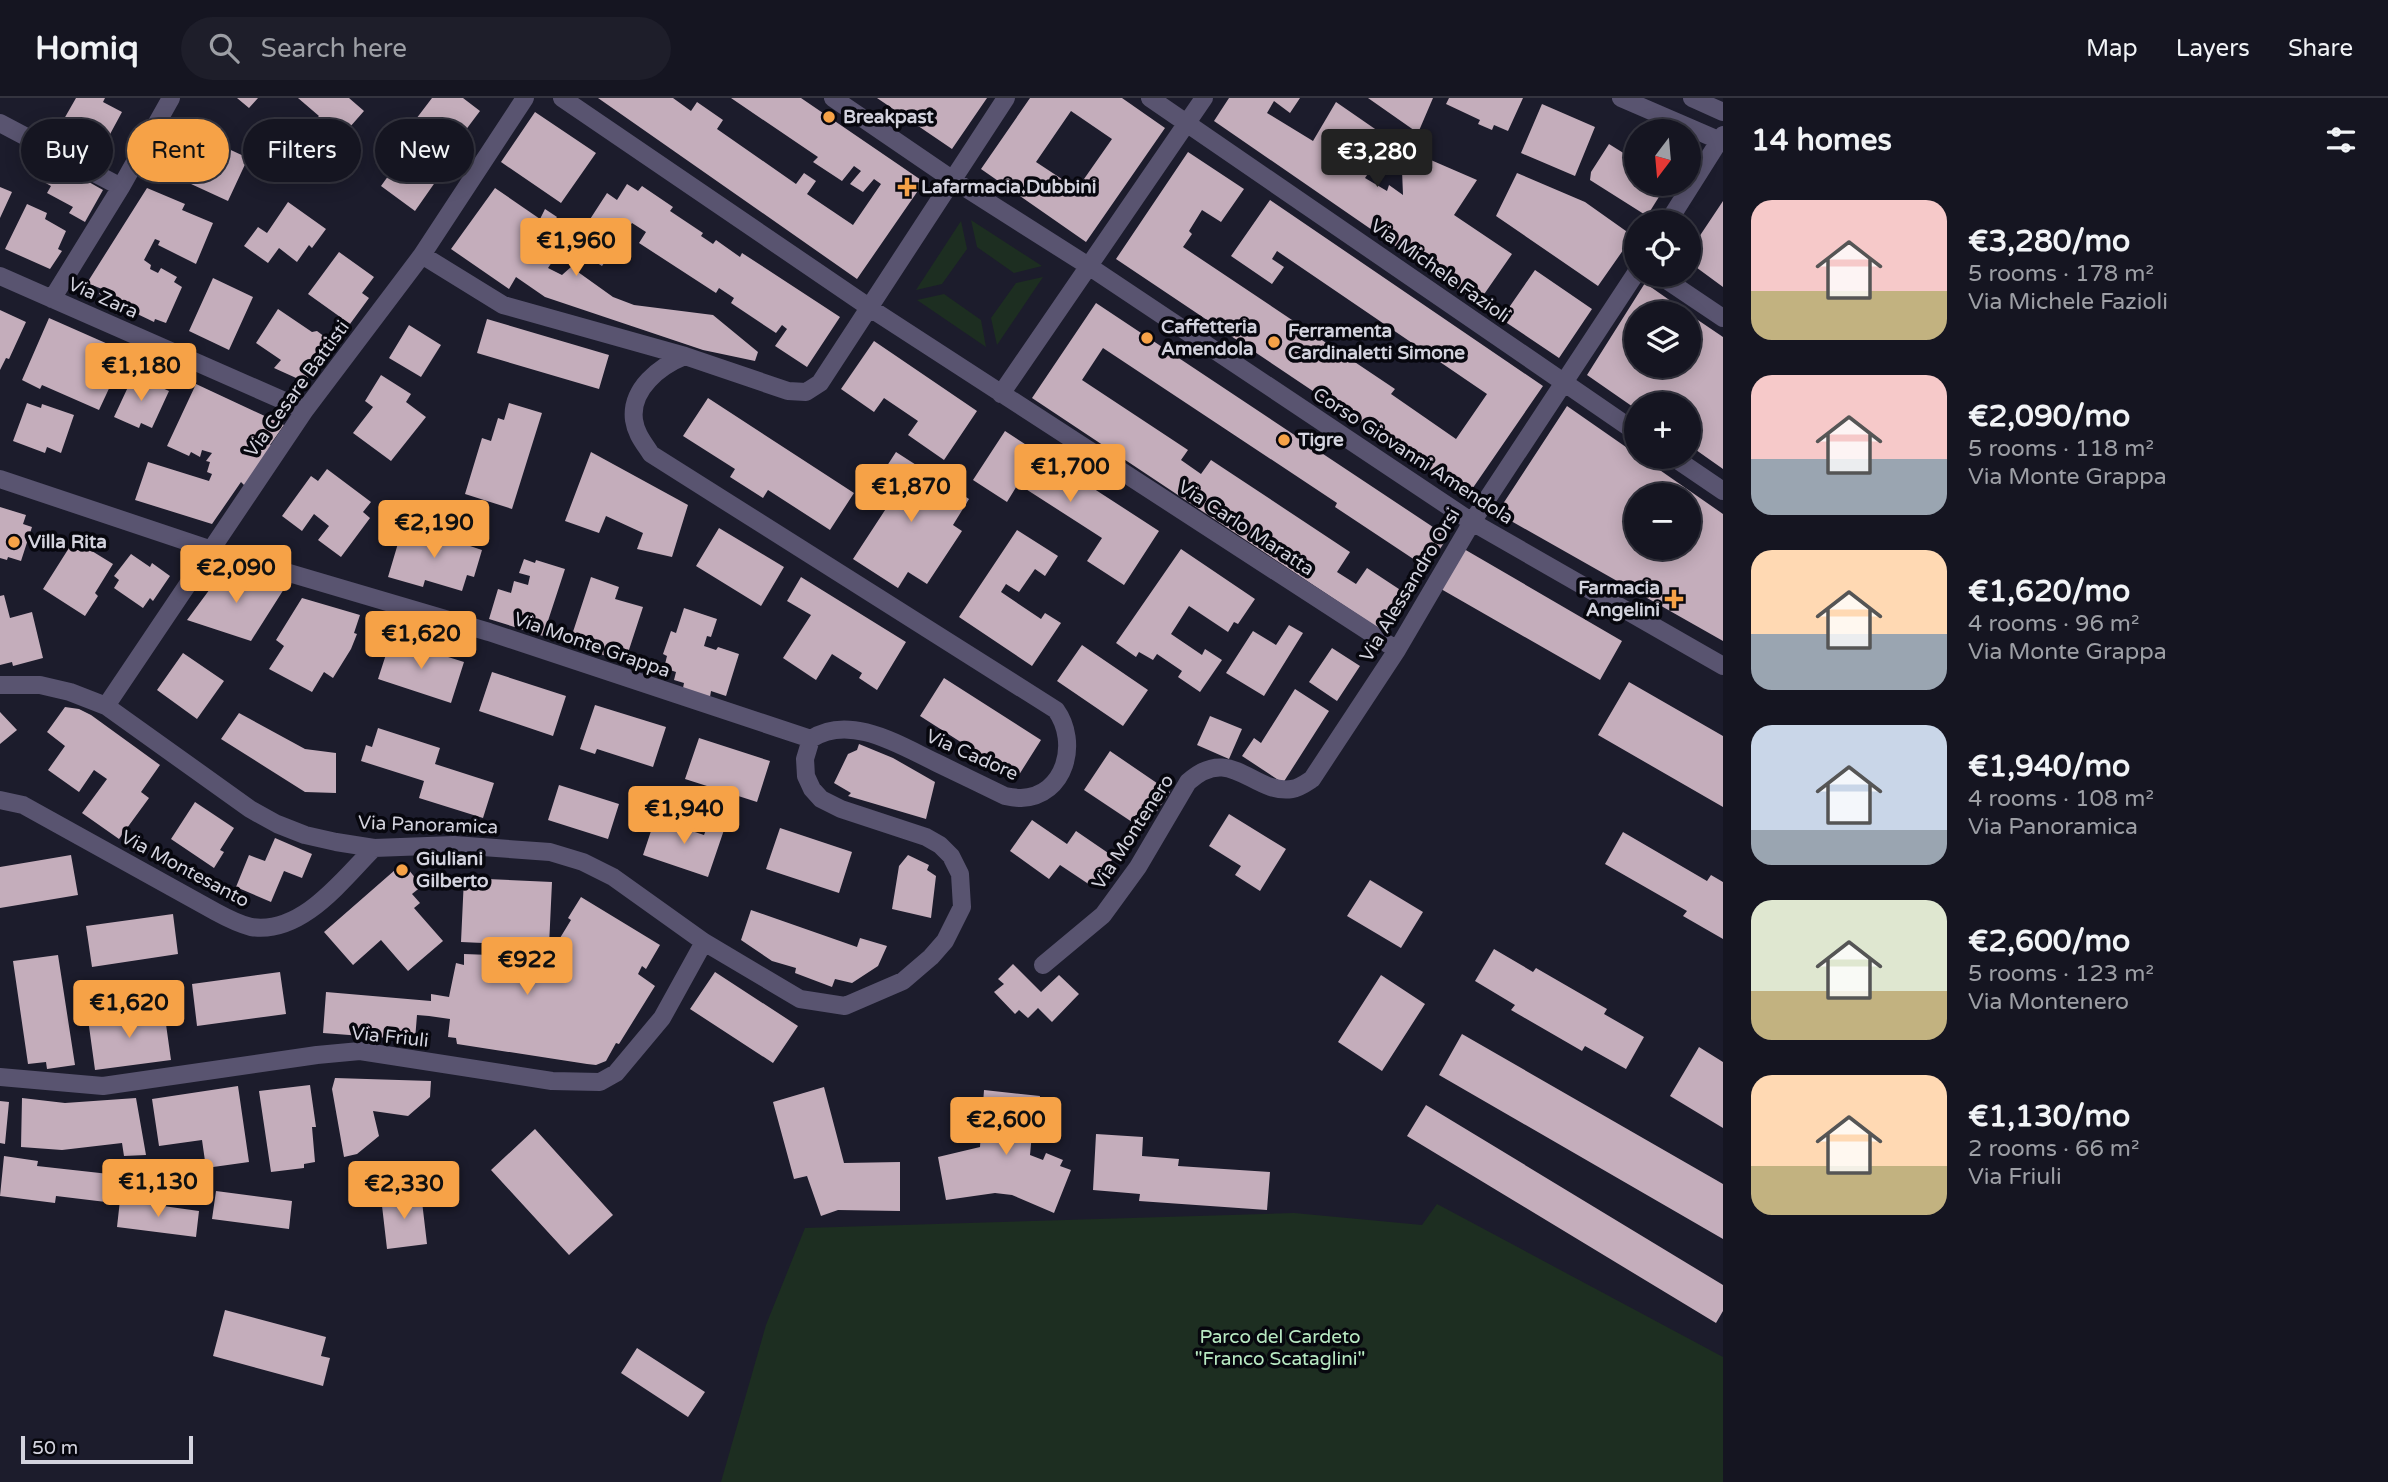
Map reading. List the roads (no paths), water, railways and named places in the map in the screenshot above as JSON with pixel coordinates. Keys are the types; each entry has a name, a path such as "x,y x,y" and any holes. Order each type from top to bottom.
{"street":[{"path":"52,299 121,187 171,98"},
{"name":"Via Cesare Battisti","path":"106,705 305,410 422,255 525,98"},
{"path":"562,98 869,307"},
{"path":"833,98 953,180"},
{"path":"422,255 503,305 685,356 788,391 806,392 820,383 1006,98"},
{"name":"Via Michele Fazioli","path":"1150,98 1624,424"},
{"path":"1001,394 1204,98"},
{"path":"1621,98 1722,139 1676,210"},
{"path":"1692,98 1723,112"},
{"path":"0,123 121,187"},
{"name":"Corso Giovanni Amendola","path":"953,180 1090,267 1472,522 1723,666"},
{"name":"Via Zara","path":"0,276 305,410"},
{"name":"Via Alessandro Orsi","path":"1311,779 1397,650 1472,522 1627,287"},
{"path":"1677,287 1723,318"},
{"name":"Via Carlo Maratta","path":"869,307 1397,650"},
{"name":"Via Cadore","path":"685,356 655,372 635,402 634,418 638,434 652,454 1056,710 1065,722 1069,741 1067,758 1052,785 1023,798 1005,796 868,733 836,729 821,732 811,739"},
{"path":"1690,469 1723,491"},
{"name":"Via Monte Grappa","path":"0,479 211,550 489,632 811,739"},
{"name":"Via Panoramica","path":"0,685 40,685 106,705 250,809 277,824 335,842 374,848 454,845 550,852 583,862 613,877 704,942"},
{"path":"704,942 800,999 845,1006 903,981 932,957 955,923 962,907 962,888 960,874 951,856 926,836 841,809 821,799 806,776 806,759 811,739"},
{"name":"Via Montenero","path":"1043,965 1103,915 1138,867 1188,782 1200,771 1215,766 1227,768 1291,790 1311,779"},
{"name":"Via Montesanto","path":"0,800 23,805 216,912 254,927 277,926 296,920 309,912 374,848"},
{"name":"Via Friuli","path":"0,1077 103,1086 360,1051 552,1081 600,1082 615,1073 662,1018 704,942"}],"place":[{"name":"Breakpast","path":"829,117"},
{"name":"Lafarmacia.Dubbini","path":"907,187"},
{"name":"Caffetteria Amendola","path":"1147,338"},
{"name":"Ferramenta Cardinaletti Simone","path":"1274,342"},
{"name":"Tigre","path":"1284,440"},
{"name":"Villa Rita","path":"14,542"},
{"name":"Farmacia Angelini","path":"1674,599"},
{"name":"Giuliani Gilberto","path":"402,870"}],"park label":[{"name":"Parco del Cardeto \"Franco Scataglini\"","path":"1280,1348"}]}
